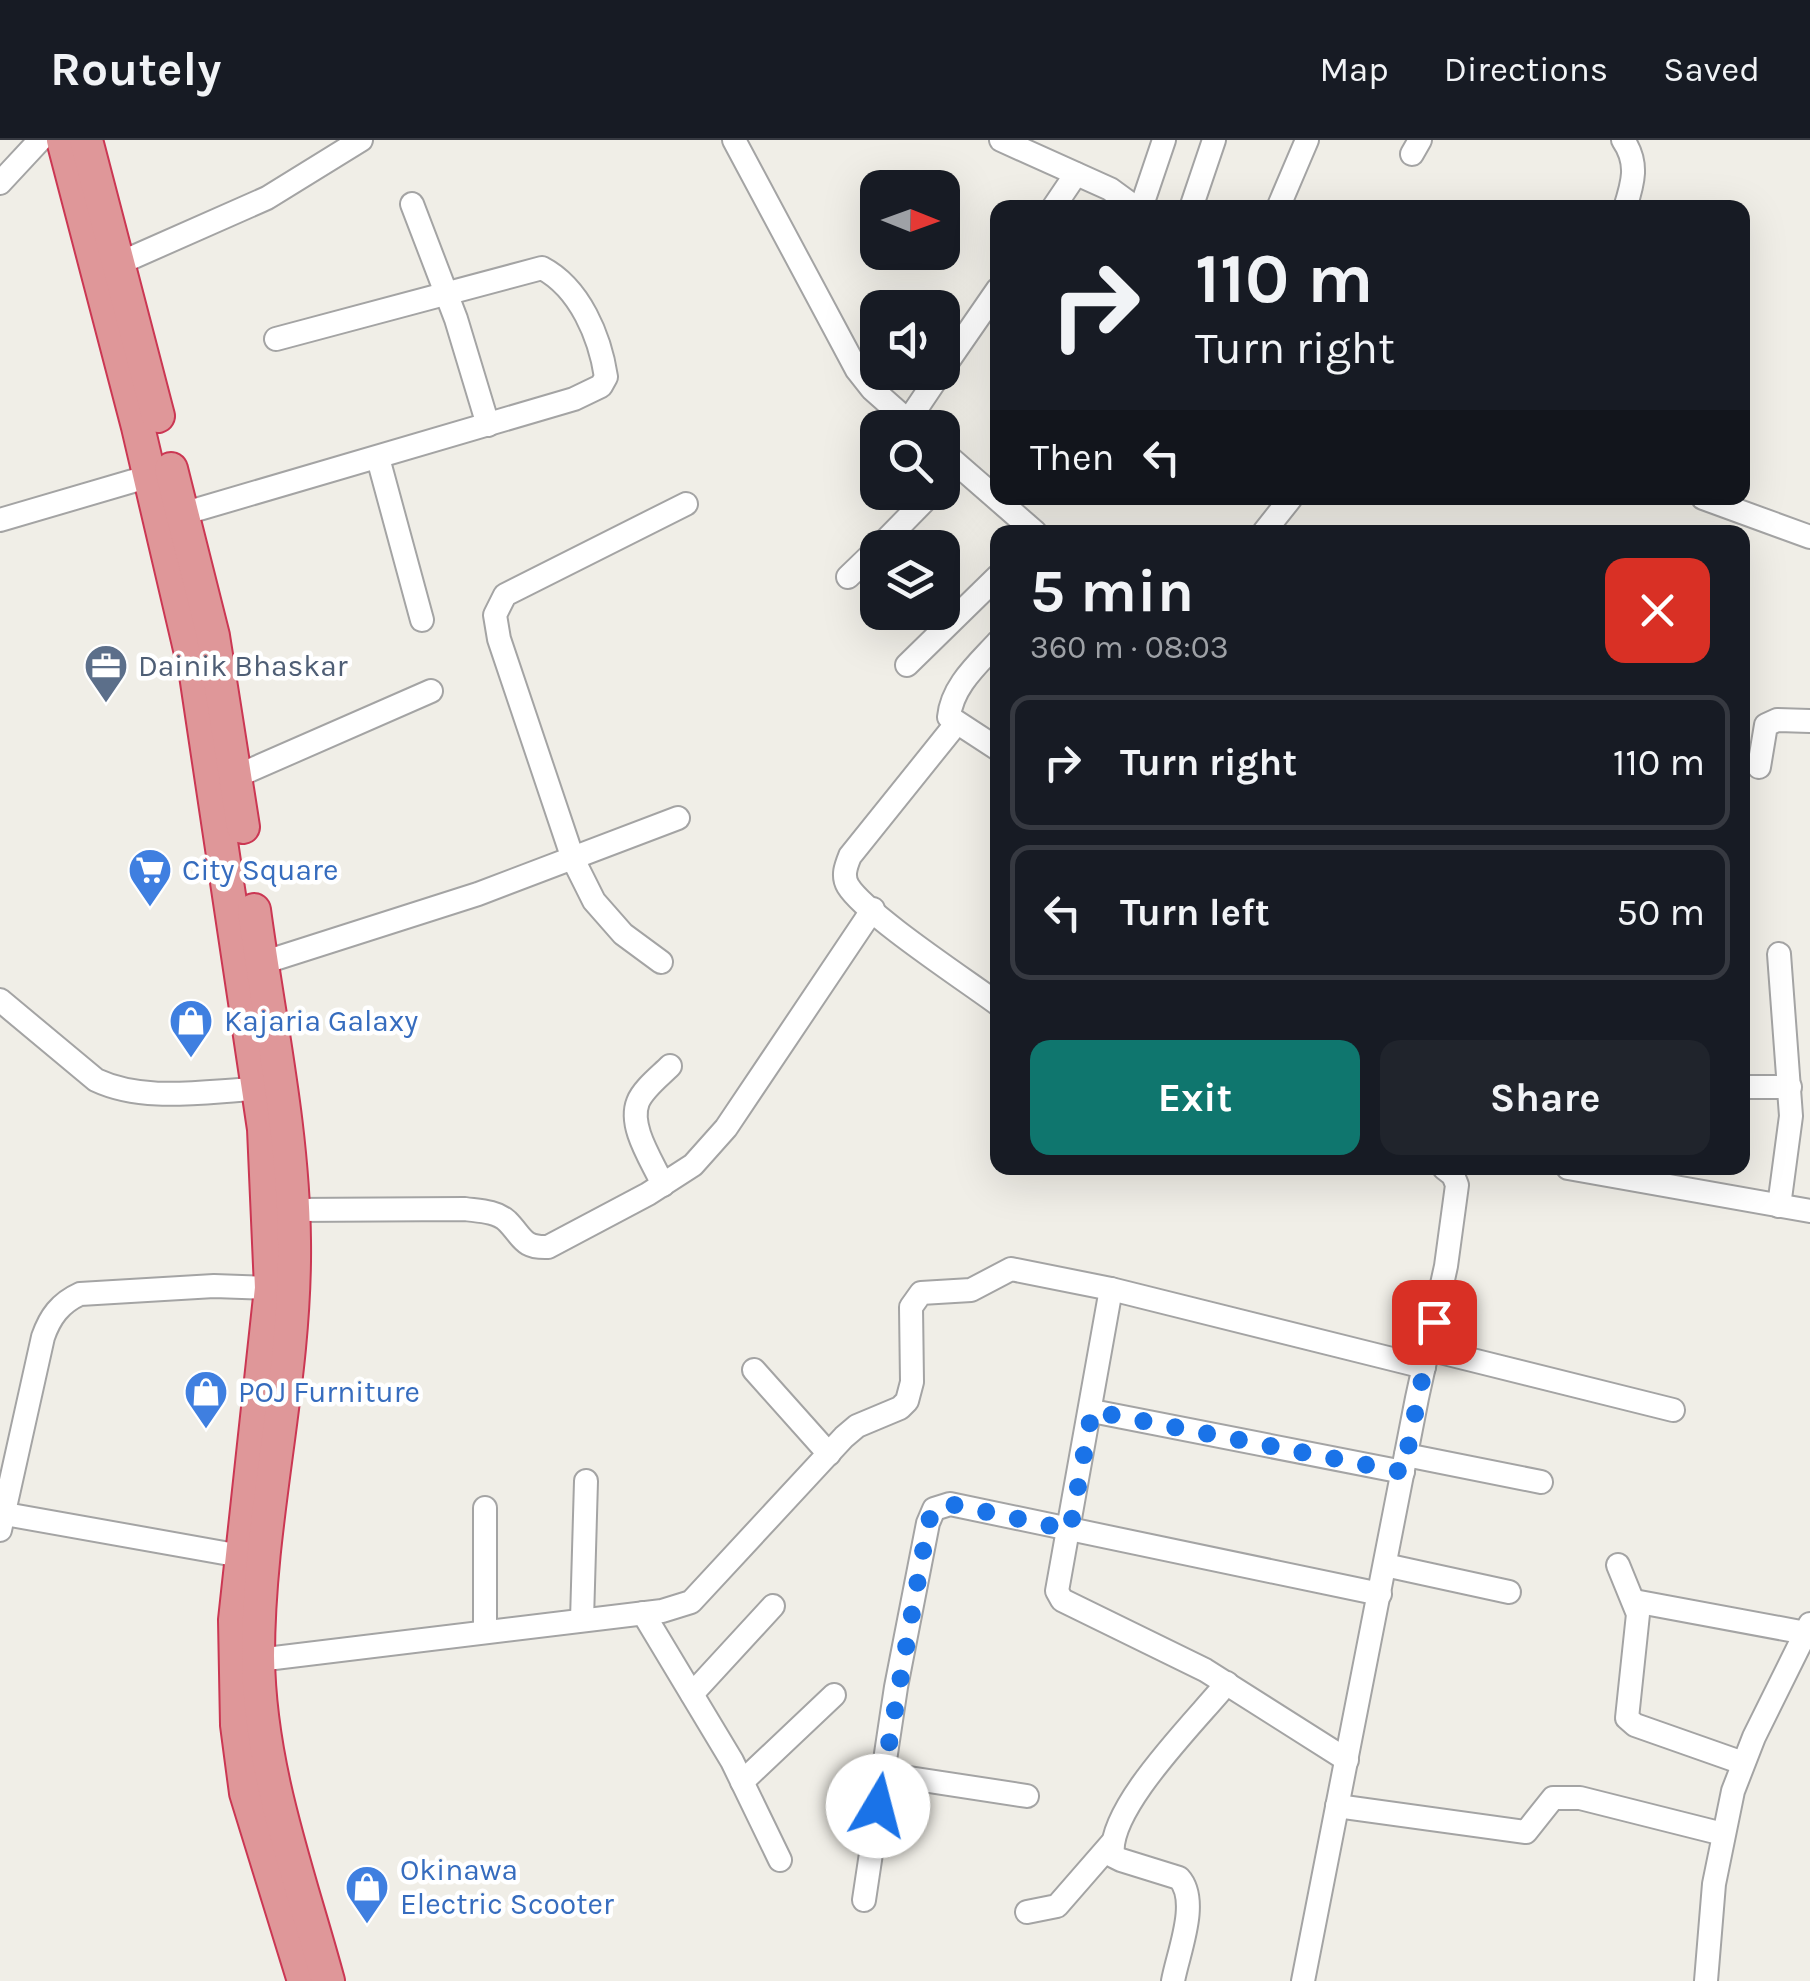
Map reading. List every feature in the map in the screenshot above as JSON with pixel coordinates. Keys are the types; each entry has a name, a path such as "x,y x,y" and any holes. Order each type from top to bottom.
{"highway":[{"path":"63,140 108,264 182,514 213,636 282,1084 293,1210 292,1315 260,1579 258,1660 264,1733 275,1794 328,1981"},
{"path":"86,140 150,476 208,736 258,1089 268,1181 270,1288 241,1556 236,1725 246,1792 304,1981"}],"street":[{"path":"0,182 40,140"},
{"path":"108,264 266,198 361,140"},
{"path":"734,140 857,370 896,410"},
{"path":"1001,140 1127,200"},
{"path":"1142,200 1164,140"},
{"path":"1194,200 1214,140"},
{"path":"1281,200 1307,140"},
{"path":"1623,140 1633,160 1634,177 1627,200"},
{"path":"1058,200 1076,174"},
{"path":"412,204 446,292 488,426"},
{"path":"182,514 574,399 601,386 606,377 602,351 574,297 542,268 276,339"},
{"path":"960,345 990,301"},
{"path":"378,458 422,620"},
{"path":"960,466 990,492"},
{"path":"0,520 150,476"},
{"path":"661,962 605,916 574,859 500,638 497,606 505,595 686,504"},
{"path":"1005,505 1028,525"},
{"path":"1270,525 1285,505"},
{"path":"1722,505 1810,537"},
{"path":"896,530 915,510"},
{"path":"848,577 860,565"},
{"path":"906,665 990,584"},
{"path":"990,651 964,680 950,704 949,717 990,744"},
{"path":"237,776 431,691"},
{"path":"1759,768 1766,725 1777,720 1810,721"},
{"path":"956,724 850,856 844,871 848,886 872,910 990,998"},
{"path":"262,964 574,859 678,818"},
{"path":"293,1210 465,1208 492,1213 506,1221 520,1241 532,1248 548,1247 693,1164 726,1128 872,910"},
{"path":"1779,954 1790,1088 1789,1138 1779,1206"},
{"path":"0,1000 96,1080 114,1089 143,1094 258,1089"},
{"path":"663,1184 638,1130 636,1114 638,1100 670,1066"},
{"path":"1750,1087 1790,1088"},
{"path":"1303,1981 1456,1206 1453,1175"},
{"path":"1607,1175 1810,1212"},
{"path":"258,1660 642,1613 691,1602 857,1426 907,1402 912,1382 911,1307 921,1293 971,1290 1011,1269 1673,1410"},
{"path":"241,1556 2,1519 43,1337 50,1318 69,1299 80,1294 270,1288"},
{"path":"1110,1289 1092,1411 1058,1577 1062,1600 1227,1683 1347,1760"},
{"path":"754,1370 830,1454"},
{"path":"1092,1411 1404,1464 1541,1482"},
{"path":"582,1620 586,1481"},
{"path":"864,1900 896,1686 934,1509 950,1504 1380,1594"},
{"path":"484,1508 485,1632"},
{"path":"1385,1565 1509,1592"},
{"path":"1618,1565 1634,1601 1638,1628 1627,1718 1634,1726 1742,1763"},
{"path":"1634,1601 1808,1629 1742,1763 1724,1834 1706,1948 1706,1981"},
{"path":"692,1694 773,1606"},
{"path":"642,1613 742,1782 780,1860"},
{"path":"1027,1912 1057,1906 1111,1844 1128,1805 1227,1683"},
{"path":"742,1782 834,1695"},
{"path":"883,1774 1027,1796"},
{"path":"1337,1806 1526,1832 1554,1798 1580,1798 1724,1834"},
{"path":"1111,1844 1113,1856 1179,1878 1186,1886 1188,1902 1172,1981"}],"place":[{"name":"Dainik Bhaskar","path":"106,704"},
{"name":"City Square","path":"150,908"},
{"name":"Kajaria Galaxy","path":"191,1059"},
{"name":"POJ Furniture","path":"206,1430"},
{"name":"Okinawa Electric Scooter","path":"367,1925"}],"route":[{"path":"878,1806 896,1686 934,1509 950,1504 1070,1530 1092,1411 1403,1472 1434,1322"}]}
